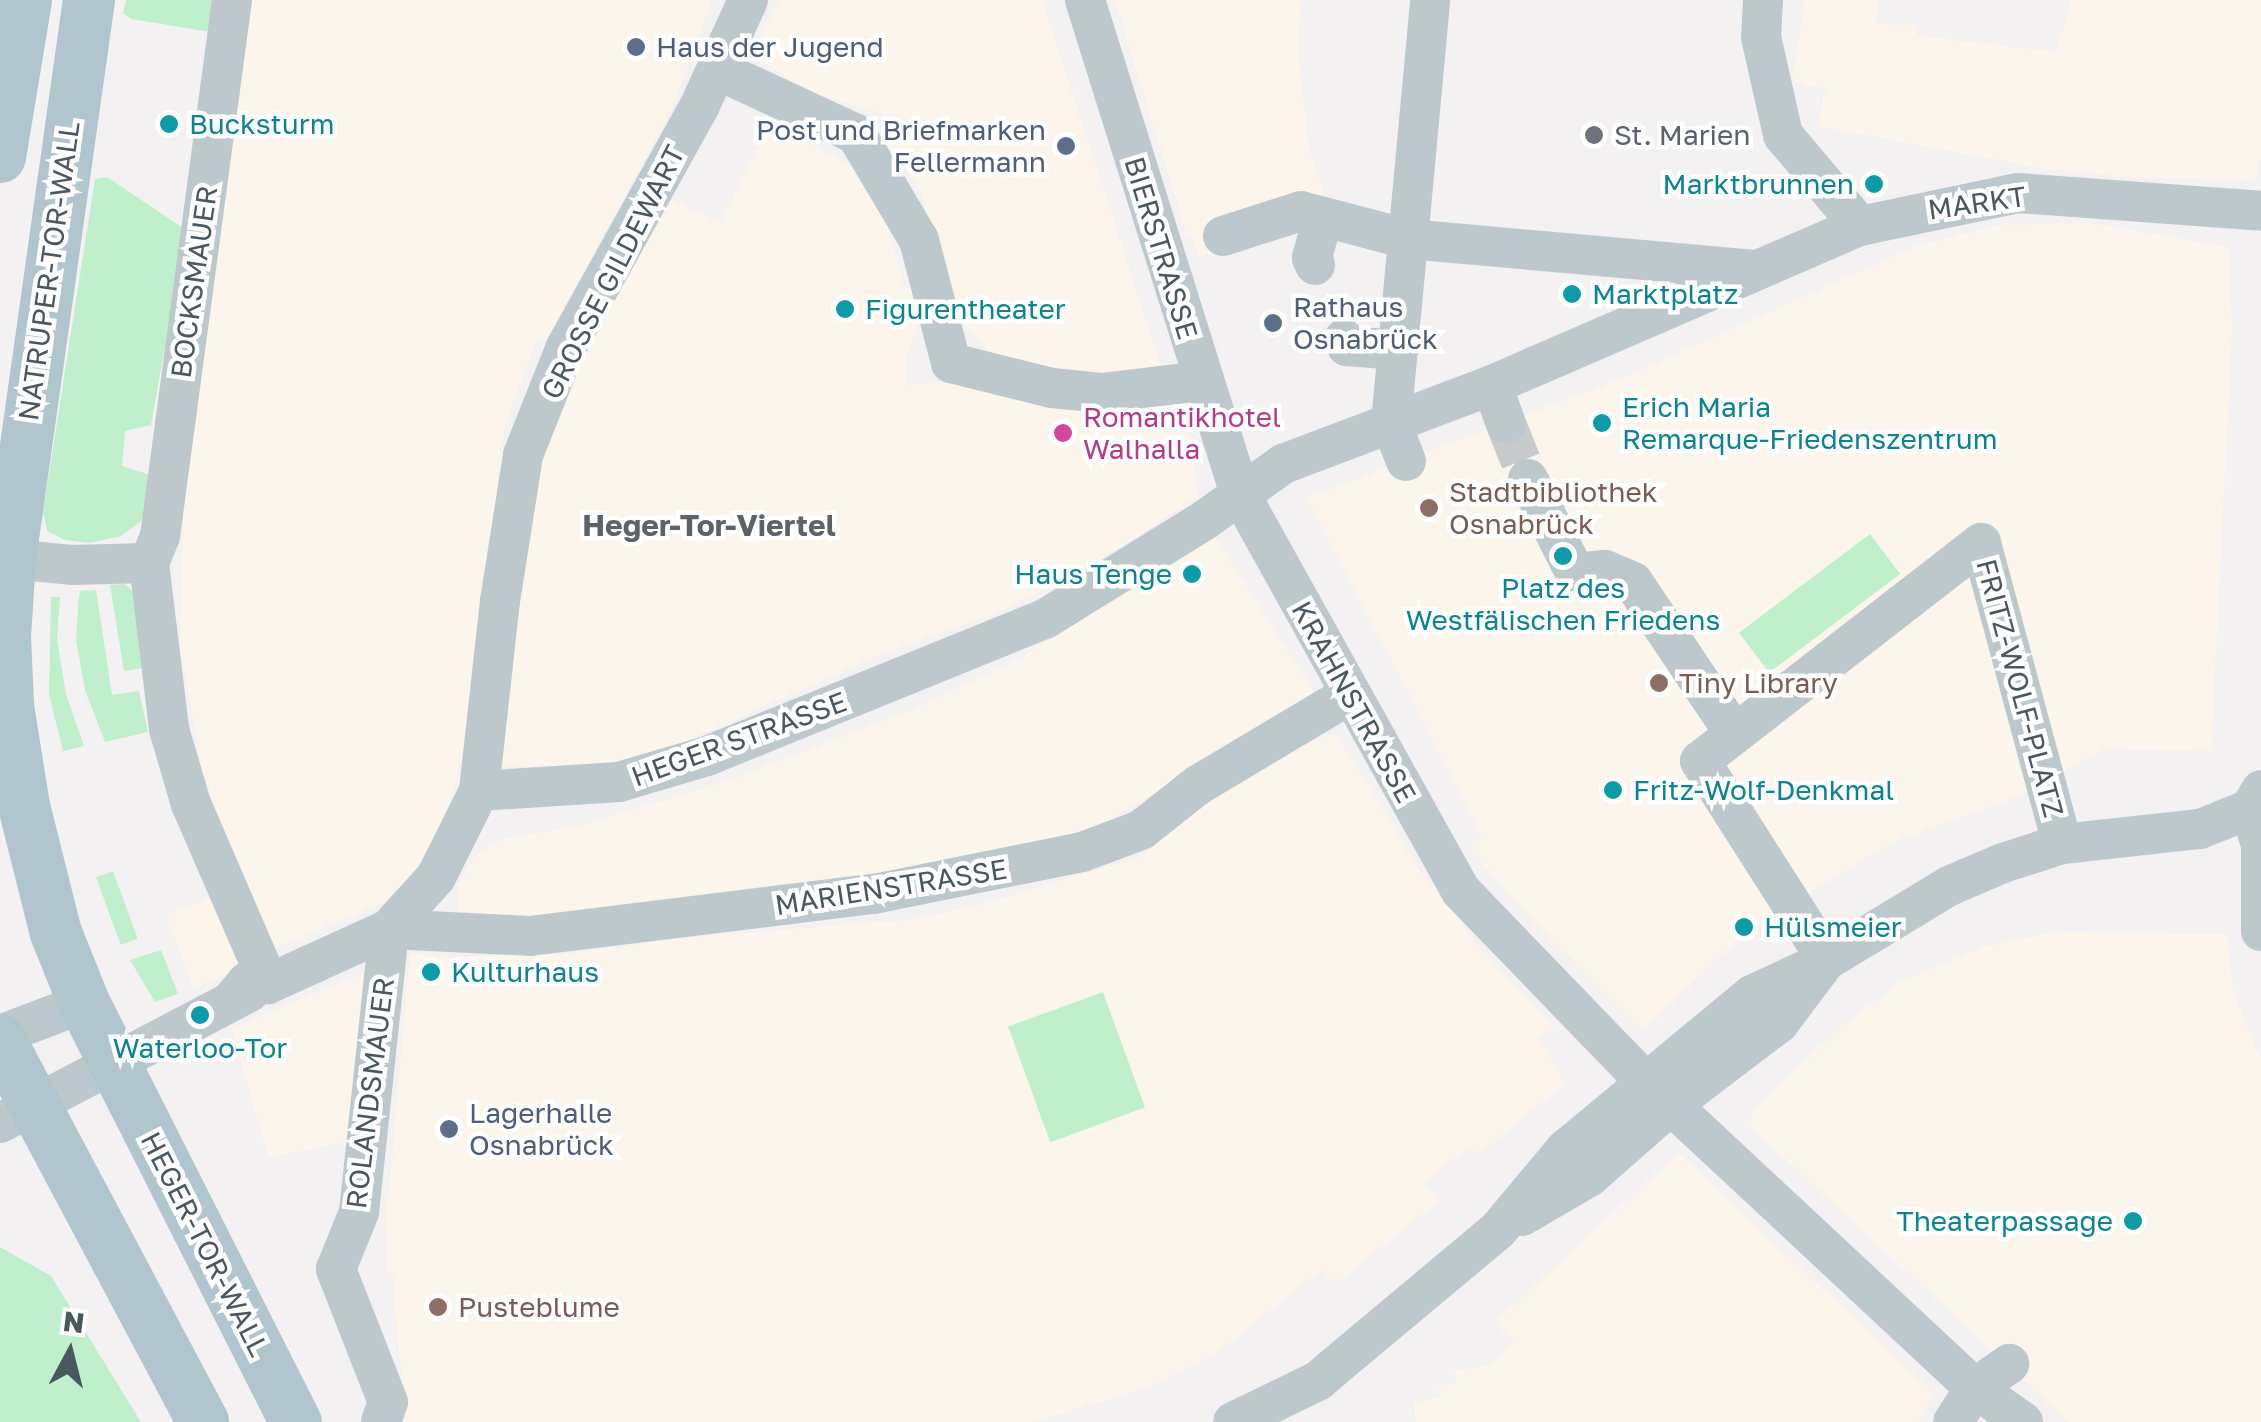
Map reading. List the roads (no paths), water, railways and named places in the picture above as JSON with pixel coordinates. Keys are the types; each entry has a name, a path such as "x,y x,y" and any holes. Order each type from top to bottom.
{"main road":[{"path":"0,157 26,0"},
{"name":"NATRUPER-TOR-WALL","path":"89,0 10,558 5,636 8,706 24,806 56,933 113,1065"},
{"path":"0,1037 18,1113 204,1422"},
{"name":"HEGER-TOR-WALL","path":"113,1065 296,1422"}],"street":[{"name":"BOCKSMAUER","path":"232,0 160,536 149,562 169,728 248,988"},
{"name":"GROSSE GILDEWART","path":"480,792 500,602 523,454 566,348 718,70 748,0"},
{"name":"BIERSTRASSE","path":"1085,0 1194,246 1203,381 1240,494"},
{"path":"1406,461 1391,423 1430,0"},
{"path":"1763,0 1761,37 1784,135 1860,226"},
{"path":"718,70 856,134 919,240 951,363 1052,388 1101,393 1203,381"},
{"name":"MARKT","path":"1240,494 1282,464 1492,384 1764,271 1860,226 1912,212 2018,193 2261,211"},
{"path":"1194,246 1301,211 1408,239 1764,271"},
{"path":"1315,265 1312,258 1323,217"},
{"path":"1344,339 1347,346 1398,350"},
{"path":"1492,384 1506,424"},
{"path":"1528,479 1575,573 1605,570 1632,582 1734,733 1700,760 1826,960"},
{"name":"HEGER STRASSE","path":"480,792 619,782 707,756 1045,620 1240,494"},
{"name":"KRAHNSTRASSE","path":"1240,494 1461,891 1487,896 1658,1093 1976,1388 2022,1422"},
{"name":"FRITZ-WOLF-PLATZ","path":"1734,733 1981,543 2062,844"},
{"path":"10,558 72,566 149,562"},
{"name":"MARIENSTRASSE","path":"389,929 530,936 874,894 1082,852 1141,830 1198,784 1349,695"},
{"path":"18,1113 113,1065 248,988 268,984 389,929 436,876 480,792"},
{"path":"1239,1421 1318,1381 1498,1230 1564,1150 1658,1093 1752,995 1826,960 1949,886 2062,844 2200,829 2257,803 2261,931"},
{"name":"ROLANDSMAUER","path":"380,1422 388,1402 336,1269 359,1212 389,929"},
{"path":"0,1037 84,1003"},
{"path":"1953,1422 1976,1388 2009,1364"},
{"path":"1300,1422 1318,1381"}],"tunnel":[{"path":"1506,424 1528,479"}],"place":[{"name":"Haus der Jugend","path":"636,47"},
{"name":"Bucksturm","path":"169,124"},
{"name":"St. Marien","path":"1594,135"},
{"name":"Post und Briefmarken Fellermann","path":"1066,146"},
{"name":"Marktbrunnen","path":"1874,184"},
{"name":"Marktplatz","path":"1572,294"},
{"name":"Figurentheater","path":"845,309"},
{"name":"Rathaus Osnabrück","path":"1273,323"},
{"name":"Erich Maria Remarque-Friedenszentrum","path":"1602,423"},
{"name":"Romantikhotel Walhalla","path":"1063,433"},
{"name":"Stadtbibliothek Osnabrück","path":"1429,508"},
{"name":"Platz des Westfälischen Friedens","path":"1563,556"},
{"name":"Haus Tenge","path":"1192,574"},
{"name":"Tiny Library","path":"1659,683"},
{"name":"Fritz-Wolf-Denkmal","path":"1613,790"},
{"name":"Hülsmeier","path":"1744,927"},
{"name":"Kulturhaus","path":"431,972"},
{"name":"Waterloo-Tor","path":"200,1015"},
{"name":"Lagerhalle Osnabrück","path":"449,1129"},
{"name":"Theaterpassage","path":"2133,1221"},
{"name":"Pusteblume","path":"438,1307"}],"district":[{"name":"Heger-Tor-Viertel","path":"709,525"}]}
